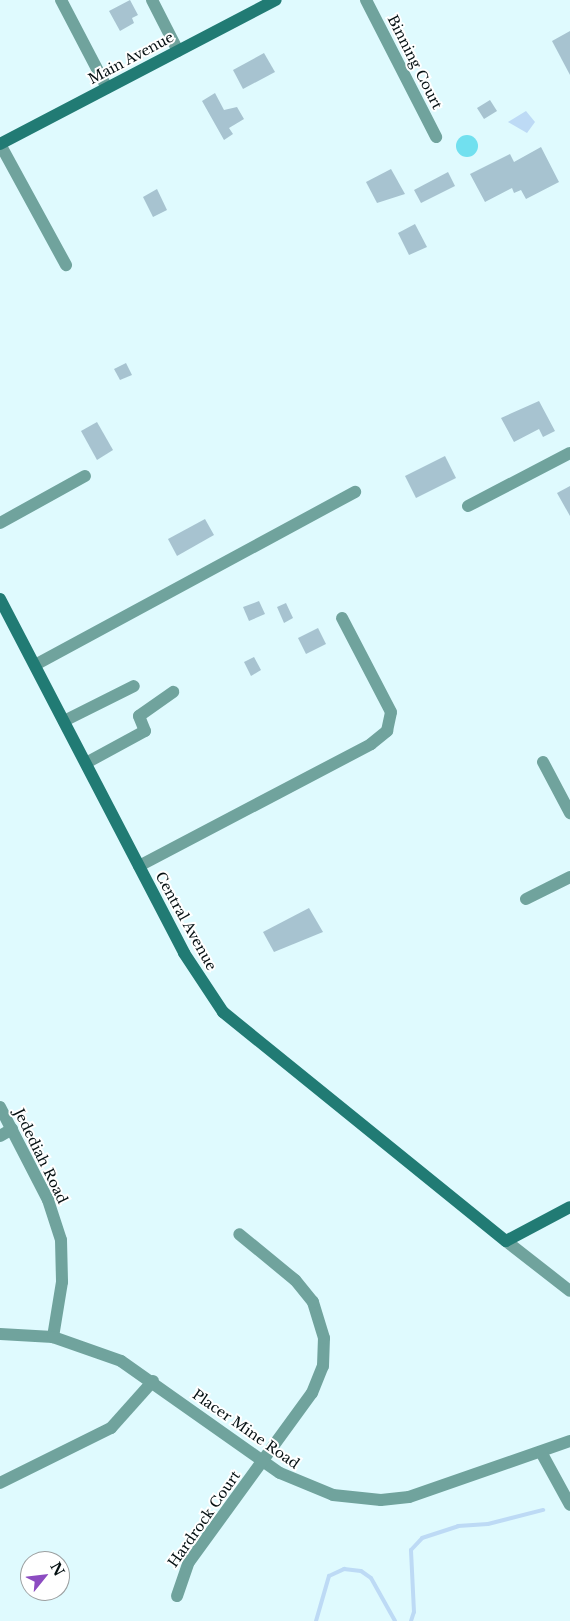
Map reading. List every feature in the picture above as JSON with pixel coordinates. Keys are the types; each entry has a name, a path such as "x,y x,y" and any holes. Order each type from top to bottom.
{"street":[{"path":"60,0 106,88"},
{"path":"152,0 178,50"},
{"name":"Main Avenue","path":"0,144 276,0"},
{"name":"Binning Court","path":"366,0 436,137"},
{"path":"0,144 66,265"},
{"path":"468,506 570,453"},
{"path":"0,523 85,476"},
{"path":"35,665 355,492"},
{"name":"Central Avenue","path":"0,599 184,953 223,1012 506,1241"},
{"path":"139,866 371,744 387,731 392,712 342,618"},
{"path":"64,721 134,686"},
{"path":"86,763 145,731 139,716 173,692"},
{"path":"543,762 570,813"},
{"path":"526,899 570,877"},
{"name":"Jedediah Road","path":"0,1107 6,1132 48,1200 61,1240 62,1282 53,1337"},
{"path":"570,1207 506,1241 570,1291"},
{"name":"Hardrock Court","path":"177,1596 189,1562 263,1461 316,1384 324,1338 320,1319 301,1286 239,1234"},
{"name":"Placer Mine Road","path":"0,1334 53,1337 99,1350 153,1381 263,1461 315,1490 381,1500 428,1492 570,1441"},
{"path":"0,1483 111,1428 153,1381"},
{"path":"541,1452 570,1505"}],"shaded area":[{"path":"526,111 535,122 527,133 508,122"},
{"path":"467,135 475,138 478,146 475,154 467,157 459,154 456,146 459,138"}],"building":[{"path":"130,0 138,15 132,18 134,23 120,31 109,11"},
{"path":"570,31 570,75 552,41"},
{"path":"264,53 275,72 243,89 233,70"},
{"path":"215,93 224,110 237,107 244,119 229,128 233,134 224,140 202,101"},
{"path":"490,100 497,111 484,119 477,108"},
{"path":"541,147 559,182 526,199 521,190 514,193 512,188 485,202 470,174 510,154 514,162"},
{"path":"391,169 405,194 377,203 366,182"},
{"path":"448,172 455,186 421,203 414,190"},
{"path":"157,189 167,210 153,217 143,197"},
{"path":"415,224 427,247 409,255 398,233"},
{"path":"126,363 132,375 120,380 114,369"},
{"path":"539,401 555,431 543,437 539,429 514,442 501,418"},
{"path":"97,422 113,450 97,460 81,431"},
{"path":"445,456 456,478 416,498 405,476"},
{"path":"570,486 570,516 557,493"},
{"path":"205,519 214,535 177,556 168,539"},
{"path":"259,601 265,614 249,621 243,607"},
{"path":"286,603 293,618 284,623 277,607"},
{"path":"318,628 326,644 306,654 298,638"},
{"path":"254,657 261,670 251,676 244,662"},
{"path":"309,908 323,932 274,952 263,932"}],"waterway":[{"path":"411,1621 414,1612 411,1550 422,1538 458,1526 488,1524 543,1510"},
{"path":"316,1621 329,1576 344,1569 361,1571 371,1578 395,1621"}]}
